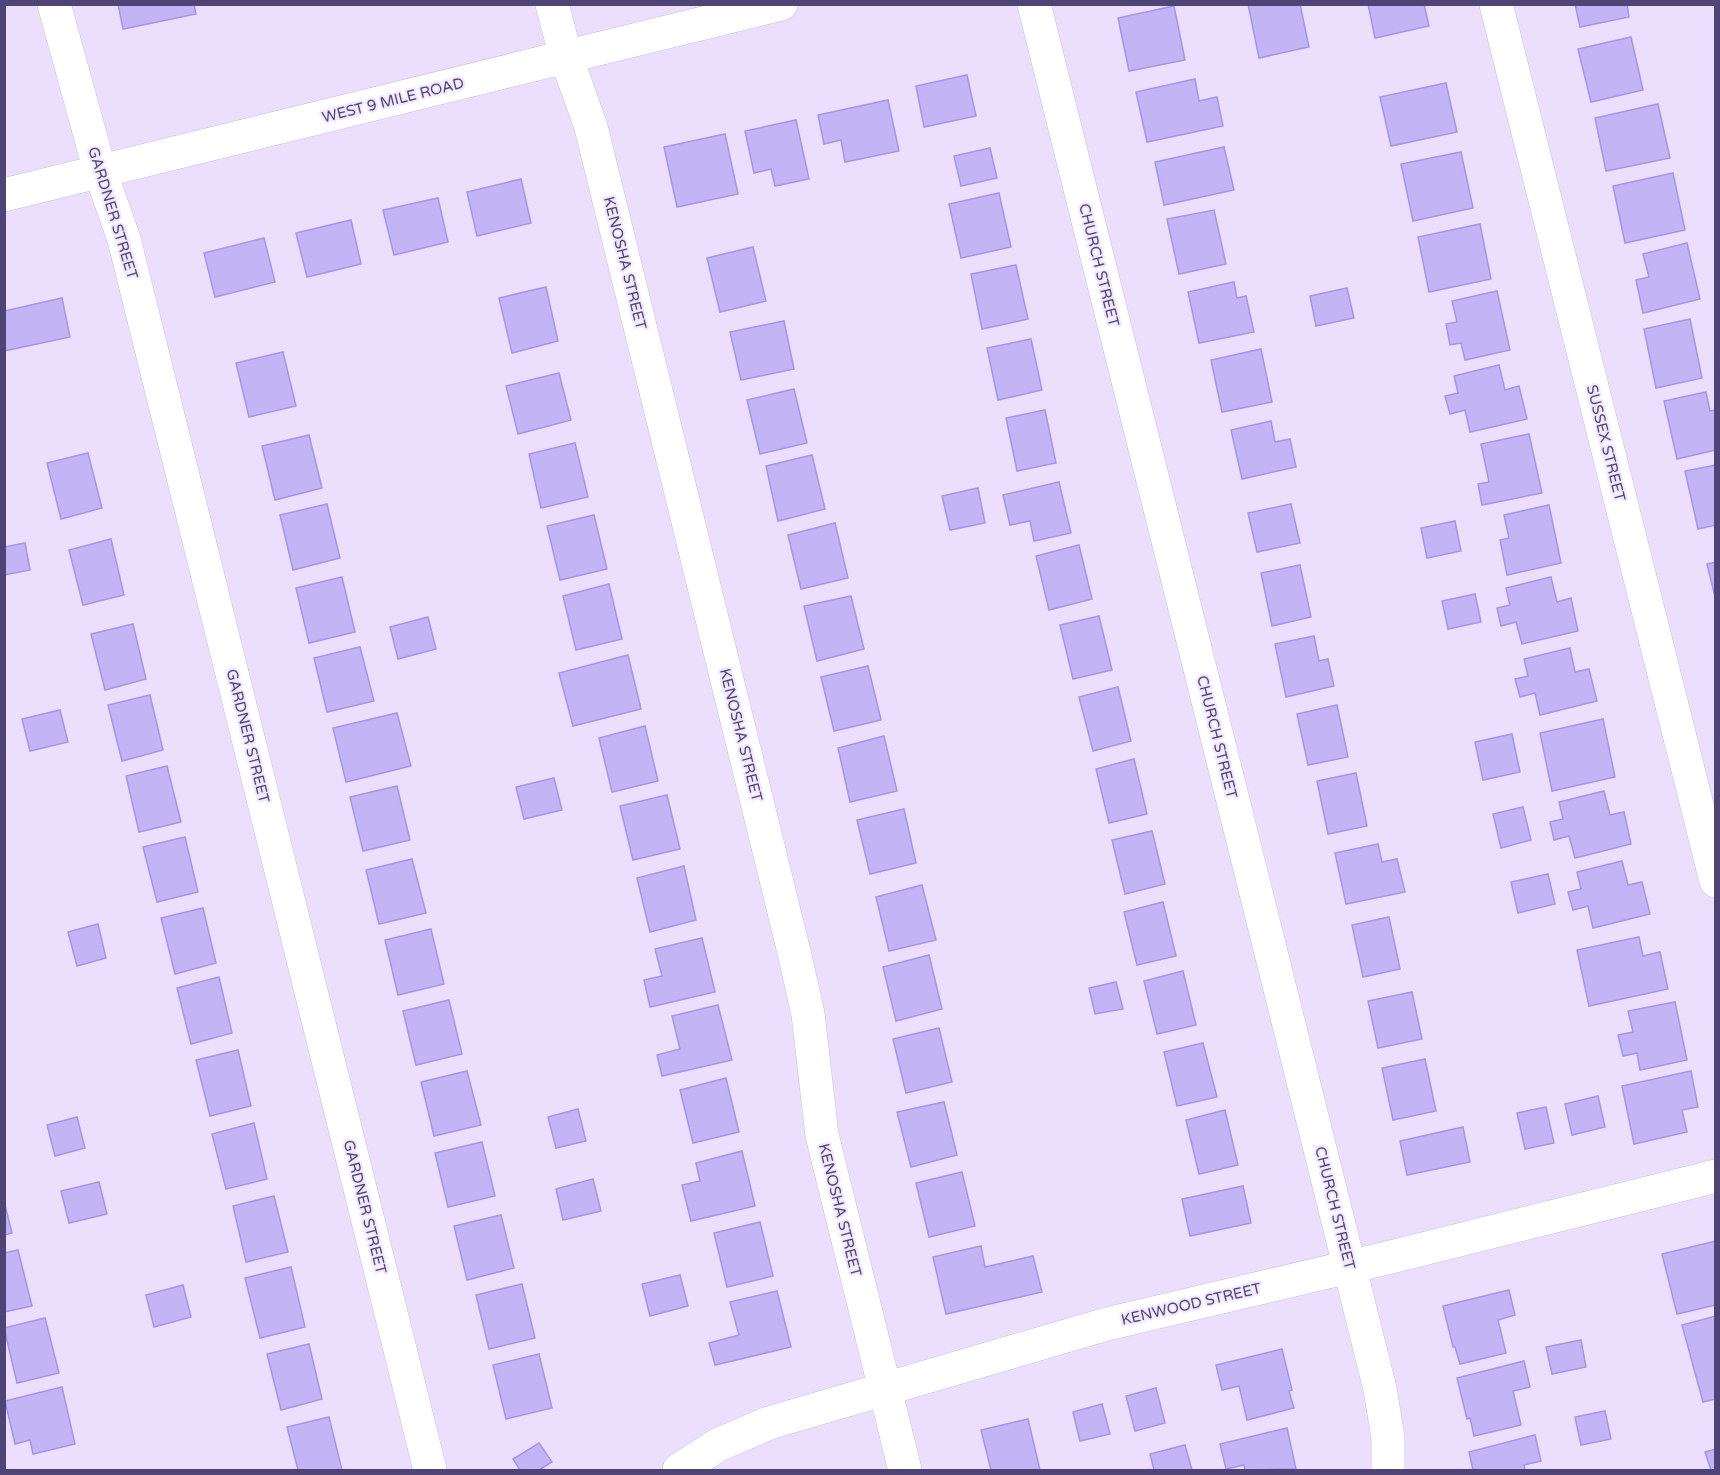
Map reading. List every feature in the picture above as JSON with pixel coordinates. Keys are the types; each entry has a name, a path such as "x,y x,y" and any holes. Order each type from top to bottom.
{"street":[{"name":"GARDNER STREET","path":"54,4 100,171 124,240 430,1470"},
{"name":"KENOSHA STREET","path":"552,4 566,57 591,127 794,952 808,1014 822,1135 905,1470"},
{"name":"WEST 9 MILE ROAD","path":"4,195 781,4"},
{"name":"CHURCH STREET","path":"1034,4 1384,1406 1388,1438 1388,1470"},
{"name":"SUSSEX STREET","path":"1497,4 1716,880"},
{"name":"KENWOOD STREET","path":"679,1470 711,1449 742,1434 885,1389 1107,1324 1716,1176"}],"building":[{"path":"118,4 194,4 196,14 123,29"},
{"path":"1248,4 1300,4 1309,47 1259,58"},
{"path":"1368,4 1424,4 1429,26 1375,38"},
{"path":"1575,4 1627,4 1629,17 1580,27"},
{"path":"1174,6 1185,60 1129,71 1118,18"},
{"path":"1631,37 1643,90 1591,102 1578,49"},
{"path":"967,75 976,116 924,127 916,86"},
{"path":"1195,79 1199,101 1217,97 1223,126 1147,142 1136,92"},
{"path":"1446,83 1457,132 1391,146 1380,97"},
{"path":"888,100 899,151 845,162 841,140 824,144 818,115"},
{"path":"1658,104 1670,158 1606,171 1595,118"},
{"path":"796,120 809,179 775,186 771,169 754,173 745,131"},
{"path":"725,134 738,194 677,207 664,147"},
{"path":"1224,147 1234,190 1164,205 1155,162"},
{"path":"990,148 997,178 961,186 954,156"},
{"path":"1461,152 1473,208 1413,221 1401,164"},
{"path":"1673,173 1685,230 1625,243 1613,186"},
{"path":"521,179 531,223 477,236 467,192"},
{"path":"999,193 1011,247 961,258 949,204"},
{"path":"438,198 448,242 394,255 383,210"},
{"path":"1214,210 1226,264 1179,274 1167,219"},
{"path":"351,220 361,264 307,277 296,233"},
{"path":"1480,224 1491,279 1429,292 1418,237"},
{"path":"264,238 275,282 215,297 204,253"},
{"path":"1687,243 1700,299 1643,313 1636,280 1649,277 1643,254"},
{"path":"753,247 766,301 720,312 707,258"},
{"path":"1016,265 1028,319 982,329 971,274"},
{"path":"1234,282 1237,298 1246,296 1254,332 1199,343 1188,292"},
{"path":"546,287 558,341 512,353 499,298"},
{"path":"1347,288 1354,318 1316,326 1310,296"},
{"path":"1497,291 1510,350 1465,360 1461,343 1450,345 1446,324 1457,322 1452,301"},
{"path":"62,298 70,337 4,351 4,311"},
{"path":"1690,319 1702,378 1656,388 1644,329"},
{"path":"784,321 794,369 741,380 730,332"},
{"path":"1031,339 1042,390 998,400 987,348"},
{"path":"1261,349 1272,402 1222,412 1211,360"},
{"path":"283,352 296,406 249,417 236,363"},
{"path":"1499,365 1505,390 1519,386 1527,419 1470,432 1465,410 1450,414 1445,396 1458,393 1454,376"},
{"path":"559,373 571,420 518,434 506,386"},
{"path":"794,389 807,443 760,454 747,400"},
{"path":"1706,392 1710,411 1716,410 1716,450 1677,459 1664,401"},
{"path":"1045,410 1056,463 1017,471 1006,418"},
{"path":"1271,421 1275,442 1290,439 1296,467 1242,479 1231,430"},
{"path":"1529,434 1542,493 1482,505 1478,484 1489,482 1481,444"},
{"path":"309,435 322,488 275,500 262,446"},
{"path":"575,443 588,497 541,508 529,454"},
{"path":"88,453 102,508 61,519 47,463"},
{"path":"812,455 825,509 778,521 766,466"},
{"path":"1716,465 1716,525 1698,529 1685,471"},
{"path":"1059,482 1071,533 1034,541 1030,521 1010,525 1003,495"},
{"path":"978,488 985,523 950,530 942,496"},
{"path":"327,504 340,558 293,570 280,515"},
{"path":"1291,504 1300,543 1257,552 1248,513"},
{"path":"1549,505 1561,563 1507,575 1500,540 1509,538 1504,515"},
{"path":"594,515 607,569 560,580 547,526"},
{"path":"1455,521 1461,551 1427,558 1421,528"},
{"path":"835,523 848,578 801,589 788,535"},
{"path":"111,539 124,595 83,605 69,550"},
{"path":"25,543 30,570 4,575 4,547"},
{"path":"1079,545 1092,599 1049,610 1036,556"},
{"path":"1716,562 1716,597 1715,597 1707,564"},
{"path":"1300,565 1311,617 1272,626 1261,573"},
{"path":"342,577 355,632 309,643 296,588"},
{"path":"1551,577 1557,602 1571,598 1578,631 1522,644 1516,622 1501,626 1497,608 1510,605 1506,588"},
{"path":"609,584 622,639 576,650 563,596"},
{"path":"1475,594 1481,622 1448,629 1442,601"},
{"path":"851,596 864,649 817,661 804,606"},
{"path":"1099,616 1112,670 1073,679 1060,625"},
{"path":"428,617 436,649 398,659 390,627"},
{"path":"133,624 146,679 105,690 91,634"},
{"path":"1314,636 1319,661 1328,659 1334,686 1286,697 1275,644"},
{"path":"360,647 374,701 327,712 314,658"},
{"path":"1570,648 1575,672 1589,669 1597,701 1540,715 1535,693 1520,697 1515,679 1528,676 1524,659"},
{"path":"628,655 641,709 573,726 559,673"},
{"path":"868,666 881,720 834,731 821,677"},
{"path":"1118,687 1131,741 1093,751 1079,697"},
{"path":"150,695 163,750 122,761 108,705"},
{"path":"1337,705 1348,757 1308,765 1297,714"},
{"path":"60,710 68,742 30,751 22,719"},
{"path":"397,713 411,766 346,782 333,728"},
{"path":"1603,719 1615,777 1552,791 1540,733"},
{"path":"645,726 658,781 612,792 599,738"},
{"path":"1512,734 1520,772 1483,780 1475,742"},
{"path":"884,736 897,791 850,802 838,748"},
{"path":"1134,759 1147,814 1109,823 1096,769"},
{"path":"167,766 181,822 139,832 126,776"},
{"path":"1356,773 1367,826 1328,834 1317,781"},
{"path":"554,778 562,810 524,819 516,787"},
{"path":"397,786 410,840 363,851 350,797"},
{"path":"1604,791 1610,815 1624,812 1631,844 1575,858 1569,836 1554,840 1550,822 1563,819 1559,802"},
{"path":"667,795 680,849 633,860 620,806"},
{"path":"1523,807 1531,840 1501,848 1493,814"},
{"path":"904,809 916,863 870,874 857,820"},
{"path":"1152,831 1165,884 1125,894 1112,840"},
{"path":"185,837 198,892 157,902 143,847"},
{"path":"1378,844 1382,862 1397,859 1405,892 1346,904 1335,853"},
{"path":"412,859 426,913 379,924 366,870"},
{"path":"1622,861 1628,885 1642,882 1650,914 1593,928 1588,906 1573,910 1568,892 1581,889 1577,872"},
{"path":"684,866 696,920 650,932 637,878"},
{"path":"1548,874 1555,904 1518,913 1511,882"},
{"path":"922,885 936,940 889,951 876,897"},
{"path":"1163,902 1176,956 1137,965 1124,912"},
{"path":"203,908 216,963 175,974 161,918"},
{"path":"1389,917 1400,969 1363,977 1352,925"},
{"path":"98,924 106,958 77,966 68,932"},
{"path":"431,929 444,984 398,995 385,940"},
{"path":"1639,937 1643,956 1660,952 1668,989 1589,1006 1577,950"},
{"path":"702,938 715,992 650,1007 644,980 662,976 655,949"},
{"path":"929,955 942,1009 896,1021 883,967"},
{"path":"1183,971 1196,1025 1157,1034 1144,981"},
{"path":"219,977 232,1033 191,1044 177,988"},
{"path":"1116,982 1123,1009 1095,1014 1089,988"},
{"path":"1412,992 1422,1039 1378,1048 1368,1001"},
{"path":"449,1000 462,1054 416,1065 403,1011"},
{"path":"1675,1002 1687,1060 1640,1070 1637,1053 1623,1056 1618,1035 1633,1032 1628,1011"},
{"path":"718,1005 732,1060 662,1076 657,1055 680,1049 672,1016"},
{"path":"939,1028 952,1082 906,1093 893,1039"},
{"path":"1203,1043 1217,1097 1177,1106 1164,1052"},
{"path":"238,1050 251,1106 210,1116 196,1060"},
{"path":"1425,1059 1436,1111 1393,1120 1382,1068"},
{"path":"467,1071 481,1125 434,1136 421,1082"},
{"path":"1691,1071 1698,1107 1682,1110 1687,1132 1634,1144 1622,1086"},
{"path":"726,1078 739,1132 693,1143 680,1090"},
{"path":"1598,1096 1605,1127 1572,1135 1565,1104"},
{"path":"944,1102 957,1155 911,1167 897,1112"},
{"path":"1546,1107 1554,1143 1525,1149 1517,1113"},
{"path":"578,1109 586,1141 556,1148 548,1117"},
{"path":"1225,1110 1238,1165 1199,1174 1186,1120"},
{"path":"77,1117 85,1148 55,1156 47,1125"},
{"path":"254,1123 267,1179 226,1189 212,1134"},
{"path":"1463,1127 1470,1162 1407,1175 1400,1141"},
{"path":"482,1142 495,1196 448,1207 435,1153"},
{"path":"742,1151 755,1206 691,1221 682,1185 700,1181 696,1163"},
{"path":"962,1172 975,1226 929,1237 916,1183"},
{"path":"593,1179 601,1211 563,1220 556,1189"},
{"path":"99,1182 107,1214 69,1223 61,1191"},
{"path":"1243,1186 1251,1223 1190,1236 1182,1199"},
{"path":"274,1196 288,1252 246,1262 233,1206"},
{"path":"4,1201 12,1233 4,1235"},
{"path":"501,1215 514,1268 467,1280 454,1226"},
{"path":"760,1222 773,1276 727,1287 714,1233"},
{"path":"1716,1241 1716,1305 1677,1314 1662,1254"},
{"path":"981,1246 985,1267 1033,1256 1042,1292 946,1314 933,1257"},
{"path":"18,1250 32,1306 4,1312 4,1253"},
{"path":"291,1267 305,1327 260,1338 245,1278"},
{"path":"680,1275 688,1306 650,1316 642,1284"},
{"path":"522,1284 535,1338 489,1349 476,1295"},
{"path":"183,1285 191,1317 154,1327 146,1295"},
{"path":"1509,1290 1515,1315 1498,1320 1506,1353 1460,1364 1455,1347 1453,1347 1443,1306"},
{"path":"777,1291 791,1347 715,1365 709,1343 739,1335 730,1302"},
{"path":"1716,1316 1716,1399 1703,1402 1682,1325"},
{"path":"45,1318 59,1373 17,1383 4,1328"},
{"path":"1581,1340 1586,1367 1552,1374 1546,1347"},
{"path":"309,1344 322,1399 281,1410 267,1354"},
{"path":"1282,1349 1294,1408 1247,1420 1239,1386 1222,1390 1216,1365"},
{"path":"539,1354 552,1408 506,1419 493,1365"},
{"path":"1524,1361 1530,1387 1513,1391 1521,1425 1474,1436 1470,1418 1467,1419 1457,1378"},
{"path":"62,1387 75,1444 33,1454 30,1440 15,1444 5,1401"},
{"path":"1156,1388 1165,1423 1135,1431 1126,1396"},
{"path":"1102,1404 1110,1434 1080,1441 1073,1412"},
{"path":"1605,1411 1611,1439 1581,1445 1575,1417"},
{"path":"329,1417 342,1470 298,1470 287,1427"},
{"path":"1028,1419 1040,1470 991,1470 981,1430"},
{"path":"1287,1428 1296,1469 1245,1470 1244,1465 1226,1469 1220,1444"},
{"path":"1535,1435 1541,1461 1524,1465 1525,1470 1473,1470 1469,1452"},
{"path":"539,1443 552,1462 539,1470 520,1470 513,1459"},
{"path":"1185,1445 1192,1470 1154,1470 1150,1454"},
{"path":"1716,1449 1716,1470 1711,1470 1705,1452"}]}
